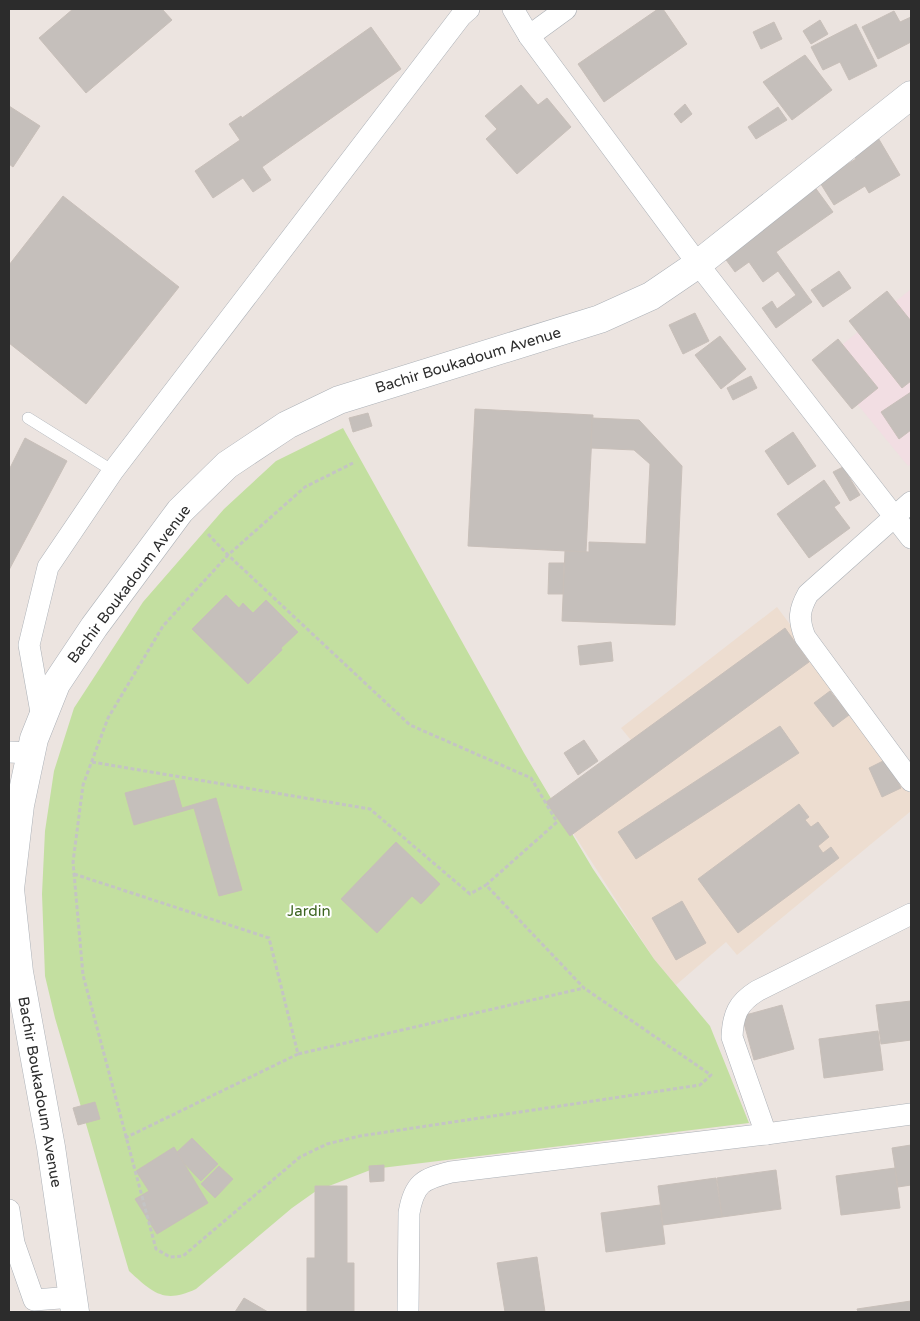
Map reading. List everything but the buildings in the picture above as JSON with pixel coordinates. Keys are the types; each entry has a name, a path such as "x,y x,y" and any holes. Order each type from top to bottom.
{"street":[{"path":"42,718 29,645 48,567 113,471 461,16 469,9"},
{"path":"513,9 529,36 698,264 911,538"},
{"path":"529,36 566,9"},
{"name":"Bachir Boukadoum Avenue","path":"74,1305 52,1147 19,972 10,889 20,804 20,752 42,718 56,684 94,626 180,511 227,464 287,426 339,400 600,319 651,296 698,264 911,95"},
{"path":"911,502 808,594 800,608 799,622 805,637 911,781"},
{"path":"766,1134 732,1037 732,1021 743,1000 757,991 911,914"},
{"path":"408,1312 408,1213 412,1197 421,1182 451,1172 766,1134 911,1114"},
{"path":"9,1210 14,1243 34,1300 74,1305"}],"lane":[{"path":"28,418 113,471"}],"path":[{"path":"352,463 305,487 228,555 163,626 108,718 83,785 73,862 83,975 156,1249 170,1257 183,1256 300,1156 326,1144 360,1136 700,1086 711,1076 584,988 486,886"},
{"path":"92,762 370,809 470,894 486,886 557,822 531,778 410,725 228,555 208,534"},
{"path":"74,874 268,938 298,1054"},
{"path":"125,1138 298,1054 584,988"}],"shaded area":[{"path":"911,289 911,464 908,466 822,361"},
{"path":"777,607 911,786 911,811 737,955 726,942 676,985 654,959 559,811 639,750 621,728"}],"green space":[{"name":"Jardin","path":"343,428 524,753 593,869 654,959 710,1026 749,1123 373,1169 316,1191 292,1208 196,1289 175,1296 167,1296 152,1290 129,1271 55,1018 45,976 42,894 45,831 54,771 74,708 143,602 224,509 276,461"}]}
